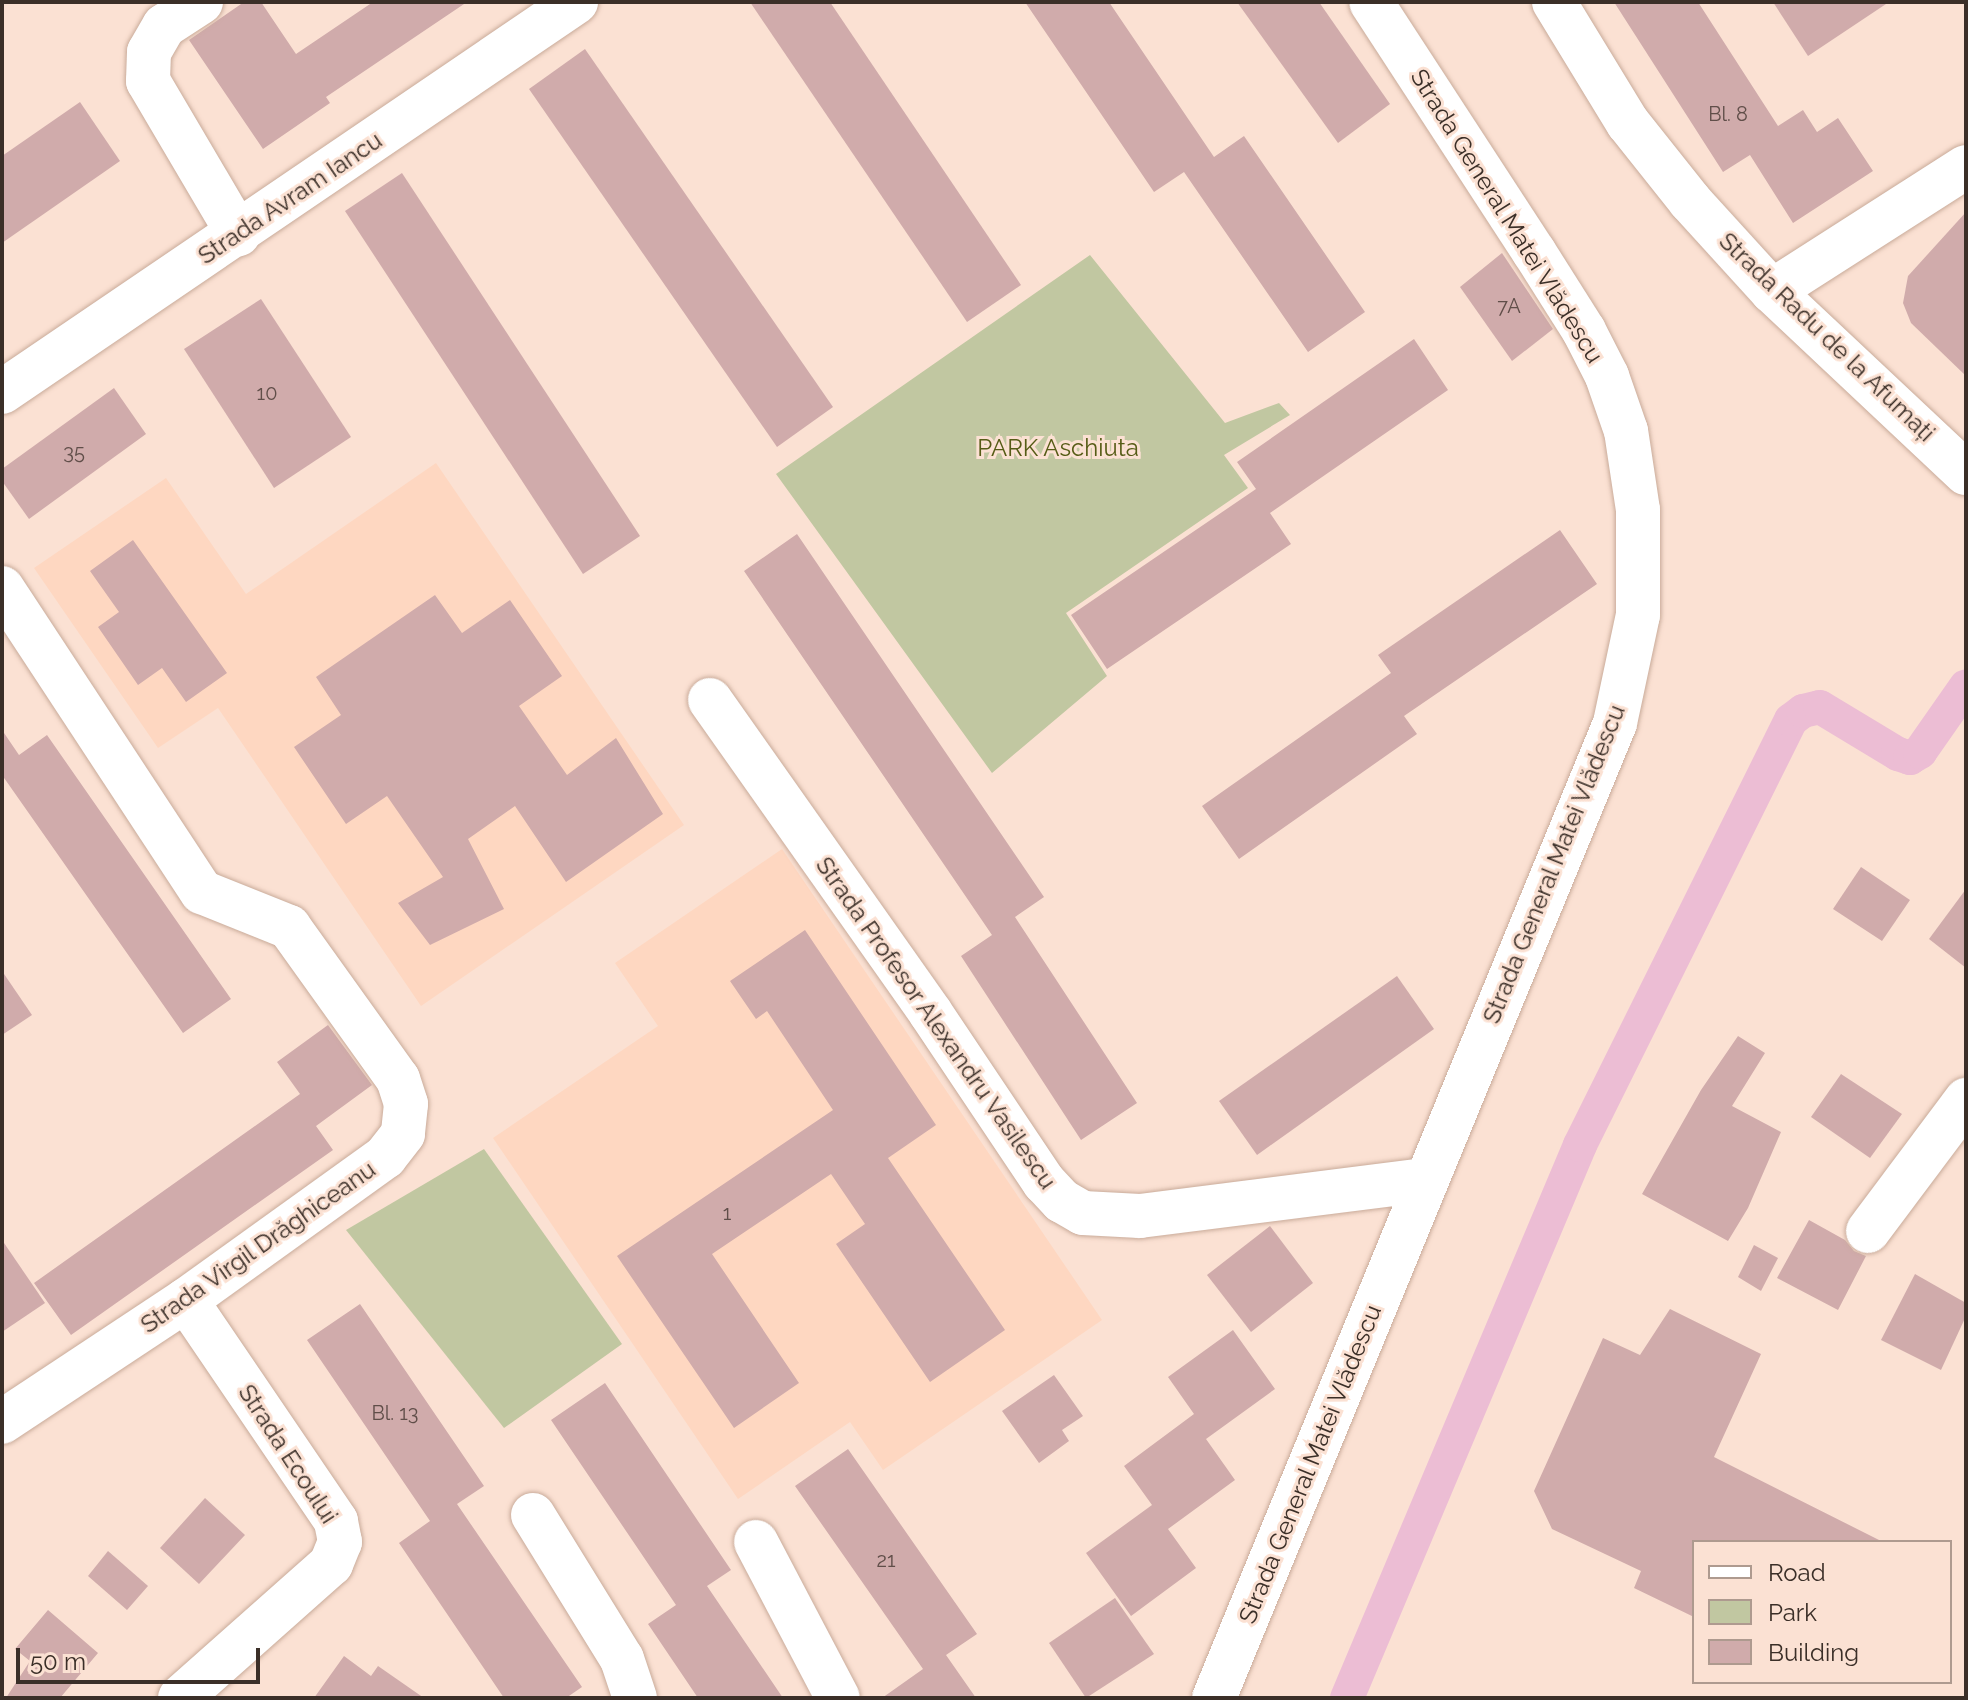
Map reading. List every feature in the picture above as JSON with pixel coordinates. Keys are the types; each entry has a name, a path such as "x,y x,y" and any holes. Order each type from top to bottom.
{"street":[{"path":"201,2 164,26 149,52 148,81 238,234"},
{"name":"Strada Avram Iancu","path":"2,392 576,2"},
{"name":"Strada General Matei Vlădescu","path":"1214,1698 1424,1180 1615,723 1638,615 1638,510 1626,431 1597,354 1371,2"},
{"name":"Strada Radu de la Afumați","path":"1554,2 1628,123 1690,201 1772,291 1966,473"},
{"path":"1772,291 1966,167"},
{"name":"Strada Virgil Drăghiceanu","path":"2,588 202,892 289,927 398,1079 406,1104 403,1134 385,1157 186,1300 2,1422"},
{"name":"Strada Profesor Alexandru Vasilescu","path":"710,700 930,1012 1044,1182 1062,1201 1083,1213 1140,1216 1424,1180"},
{"path":"1868,1231 1966,1100"},
{"name":"Strada Ecoului","path":"180,1698 331,1564 340,1542 336,1521 186,1300"},
{"path":"533,1515 622,1659 635,1698"},
{"path":"756,1542 838,1698"}],"shaded area":[{"path":"436,463 684,825 421,1006 218,708 158,748 34,568 166,478 246,594"},
{"path":"782,849 1102,1320 883,1470 850,1422 738,1499 493,1138 658,1026 615,963"}],"green space":[{"name":"PARK Aschiuta","path":"1090,255 1225,423 1279,403 1290,415 1224,455 1248,488 1066,613 1107,676 992,773 776,474"},
{"path":"484,1149 622,1344 504,1428 346,1230"}],"building":[{"path":"244,2 261,2 296,54 373,2 467,2 326,97 330,103 263,149 189,40"},
{"path":"750,2 830,2 1021,285 967,322"},
{"path":"1025,2 1109,2 1214,157 1244,136 1365,312 1308,352 1184,172 1154,192"},
{"path":"1237,2 1319,2 1390,104 1338,143"},
{"path":"1614,2 1698,2 1778,126 1803,110 1817,132 1838,118 1873,171 1793,223 1750,155 1723,172"},
{"path":"1773,2 1889,2 1808,56"},
{"path":"585,49 833,407 777,447 529,89"},
{"path":"80,102 120,161 2,243 2,156"},
{"path":"402,173 640,536 583,574 345,211"},
{"path":"1966,212 1966,376 1911,323 1903,303 1908,276"},
{"path":"1502,253 1553,329 1512,361 1460,287"},
{"path":"261,299 351,437 274,488 184,349"},
{"path":"1414,339 1448,390 1270,513 1291,544 1107,669 1071,615 1256,489 1237,462"},
{"path":"114,388 146,434 29,519 2,481 2,469"},
{"path":"1560,530 1597,584 1404,716 1417,734 1239,859 1202,806 1391,673 1378,655"},
{"path":"797,534 1044,897 1015,917 1137,1103 1081,1140 961,956 992,935 744,571"},
{"path":"133,540 227,673 186,702 162,668 138,685 98,627 119,612 90,571"},
{"path":"435,595 462,633 510,600 562,676 519,706 567,775 616,738 663,814 566,882 515,806 468,839 504,909 430,945 398,903 443,877 387,796 346,824 294,747 341,715 316,677"},
{"path":"2,730 19,755 47,735 231,999 183,1033 2,775"},
{"path":"1861,867 1910,900 1882,941 1833,909"},
{"path":"1966,889 1966,968 1929,939"},
{"path":"805,930 936,1125 888,1158 1005,1330 930,1382 836,1244 865,1224 831,1174 712,1254 799,1383 734,1428 617,1256 833,1110 767,1011 756,1019 730,981"},
{"path":"2,971 32,1015 2,1035"},
{"path":"1397,976 1434,1029 1257,1155 1219,1101"},
{"path":"328,1025 372,1085 316,1126 333,1150 71,1335 34,1283 300,1094 277,1062"},
{"path":"1738,1036 1765,1053 1732,1106 1781,1132 1748,1208 1728,1241 1642,1194 1701,1090"},
{"path":"1841,1074 1902,1114 1870,1158 1811,1117"},
{"path":"1809,1220 1866,1256 1838,1310 1777,1278"},
{"path":"1270,1226 1313,1283 1251,1332 1207,1275"},
{"path":"2,1240 45,1303 2,1332"},
{"path":"1754,1245 1778,1258 1761,1291 1738,1277"},
{"path":"1915,1274 1966,1303 1966,1316 1941,1370 1881,1340"},
{"path":"360,1304 484,1486 457,1504 582,1687 566,1698 504,1698 399,1543 430,1521 307,1340"},
{"path":"1670,1309 1761,1354 1714,1457 1879,1540 1692,1540 1692,1616 1634,1588 1641,1571 1552,1529 1534,1491 1603,1338 1640,1355"},
{"path":"1233,1330 1275,1389 1206,1439 1235,1480 1168,1529 1196,1568 1131,1616 1086,1553 1152,1505 1124,1466 1194,1414 1168,1377"},
{"path":"1054,1375 1083,1416 1062,1430 1069,1441 1039,1463 1002,1411"},
{"path":"605,1383 731,1570 707,1586 783,1698 698,1698 648,1624 676,1605 551,1420"},
{"path":"848,1449 977,1634 946,1655 976,1698 882,1698 923,1669 795,1486"},
{"path":"205,1498 245,1535 199,1584 160,1548"},
{"path":"108,1551 148,1586 127,1610 88,1576"},
{"path":"1115,1598 1154,1654 1086,1698 1049,1643"},
{"path":"48,1610 98,1653 60,1698 6,1698 30,1661 15,1649"},
{"path":"344,1656 371,1676 378,1666 424,1698 314,1698"}],"waterway":[{"path":"1347,1698 1580,1145 1791,720 1803,711 1820,707 1898,754 1910,758 1920,752 1966,686"}]}
